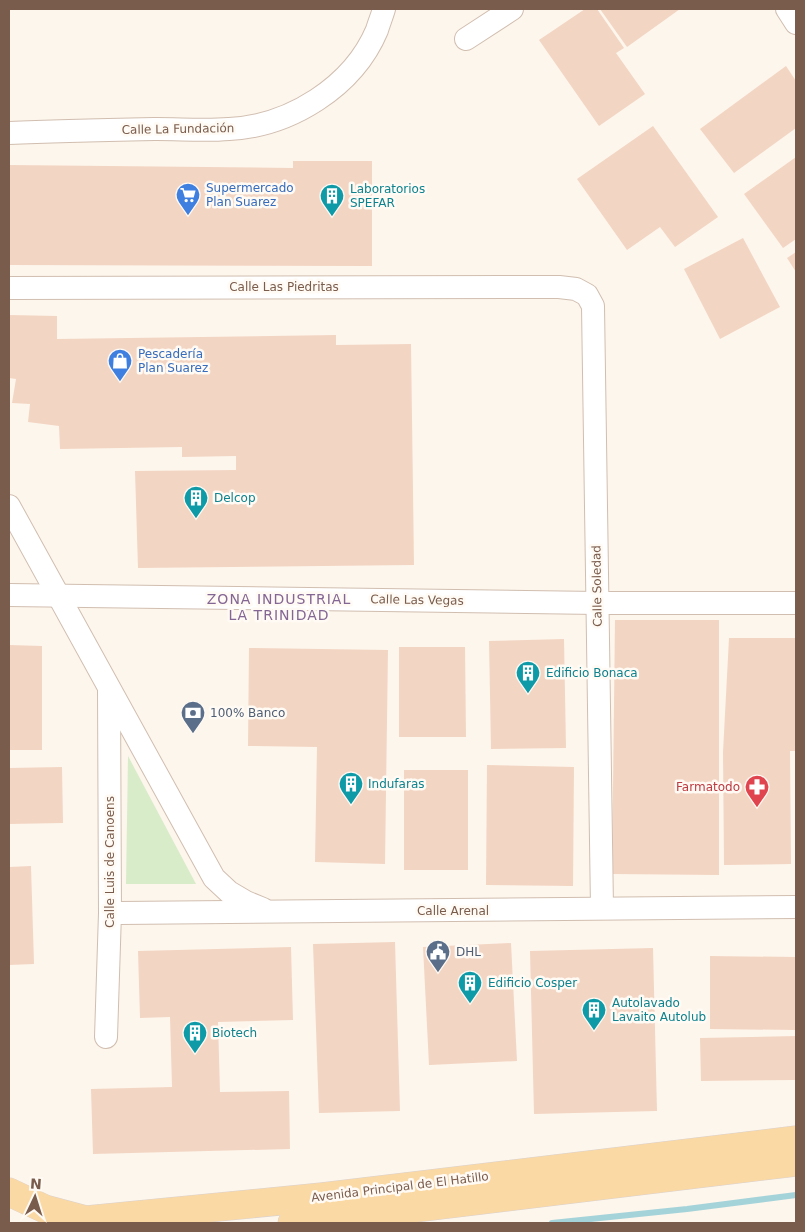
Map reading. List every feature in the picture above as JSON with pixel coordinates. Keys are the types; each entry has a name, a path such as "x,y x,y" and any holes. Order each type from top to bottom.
{"main road":[{"name":"Avenida Principal de El Hatillo","path":"9,1192 45,1209 86,1220 321,1197 796,1140"},
{"name":"Avenida Principal de El Hatillo","path":"292,1223 796,1162"}],"street":[{"name":"Calle La Fundación","path":"9,132 230,129 271,121 308,105 326,94 343,80 367,47 376,31 384,9"},
{"path":"466,40 512,9"},
{"path":"787,9 796,23"},
{"name":"Calle Las Piedritas","path":"9,288 559,287"},
{"name":"Calle Soledad","path":"559,287 576,289 588,295 593,306 602,908"},
{"name":"Calle Luis de Canoens","path":"9,506 214,878 229,892 246,902 272,912"},
{"name":"Calle Las Vegas","path":"9,595 598,603 796,603"},
{"name":"Calle Luis de Canoens","path":"106,1037 110,913 108,687"},
{"name":"Calle Arenal","path":"110,913 796,907"}],"green space":[{"path":"128,756 196,884 126,884"}],"building":[{"path":"585,9 597,9 624,48 616,53 645,94 599,126 539,40"},
{"path":"600,9 680,9 627,47"},
{"path":"786,66 796,81 796,128 734,173 700,129"},
{"path":"653,126 718,217 675,247 660,227 627,250 577,179"},
{"path":"796,157 796,239 783,248 744,194"},
{"path":"293,161 372,161 372,266 9,265 9,165 293,168"},
{"path":"743,238 780,307 720,339 684,269"},
{"path":"796,252 796,272 787,258"},
{"path":"9,315 57,316 57,339 336,335 336,345 411,344 414,565 138,568 135,471 236,470 236,456 182,457 182,447 60,449 59,426 28,422 30,404 12,403 16,379 9,378"},
{"path":"615,620 719,620 719,875 612,874"},
{"path":"729,638 796,638 796,751 790,751 791,864 724,865 723,752"},
{"name":"Edificio Bonaca","path":"564,639 566,748 491,749 489,641"},
{"path":"9,645 42,646 42,750 9,750"},
{"path":"399,647 465,647 466,737 399,737"},
{"name":"Indufaras","path":"249,648 388,650 385,864 315,862 317,747 248,746"},
{"path":"487,765 574,767 573,886 486,885"},
{"path":"62,767 63,823 9,824 9,768"},
{"path":"404,770 468,770 468,870 404,870"},
{"path":"31,866 34,964 9,965 9,867"},
{"path":"395,942 400,1111 319,1113 313,944"},
{"name":"Edificio Cosper","path":"511,943 517,1061 429,1065 423,947"},
{"name":"Biotech","path":"291,947 293,1020 218,1022 220,1092 289,1091 290,1149 93,1154 91,1089 172,1087 170,1017 140,1018 138,951"},
{"name":"Autolavado Lavaito Autolub","path":"653,948 657,1111 534,1114 530,951"},
{"path":"710,956 796,957 796,1030 710,1029"},
{"path":"796,1036 796,1080 701,1081 700,1038"}],"waterway":[{"path":"552,1223 796,1195"}],"place":[{"name":"Supermercado Plan Suarez","path":"188,216"},
{"name":"Laboratorios SPEFAR","path":"332,217"},
{"name":"Pescadería Plan Suarez","path":"120,382"},
{"name":"Delcop","path":"196,519"},
{"name":"Edificio Bonaca","path":"528,694"},
{"name":"100% Banco","path":"193,734"},
{"name":"Indufaras","path":"351,805"},
{"name":"Farmatodo","path":"757,808"},
{"name":"DHL","path":"438,973"},
{"name":"Edificio Cosper","path":"470,1004"},
{"name":"Autolavado Lavaito Autolub","path":"594,1031"},
{"name":"Biotech","path":"195,1054"}],"district":[{"name":"ZONA INDUSTRIAL LA TRINIDAD","path":"279,608"}]}
